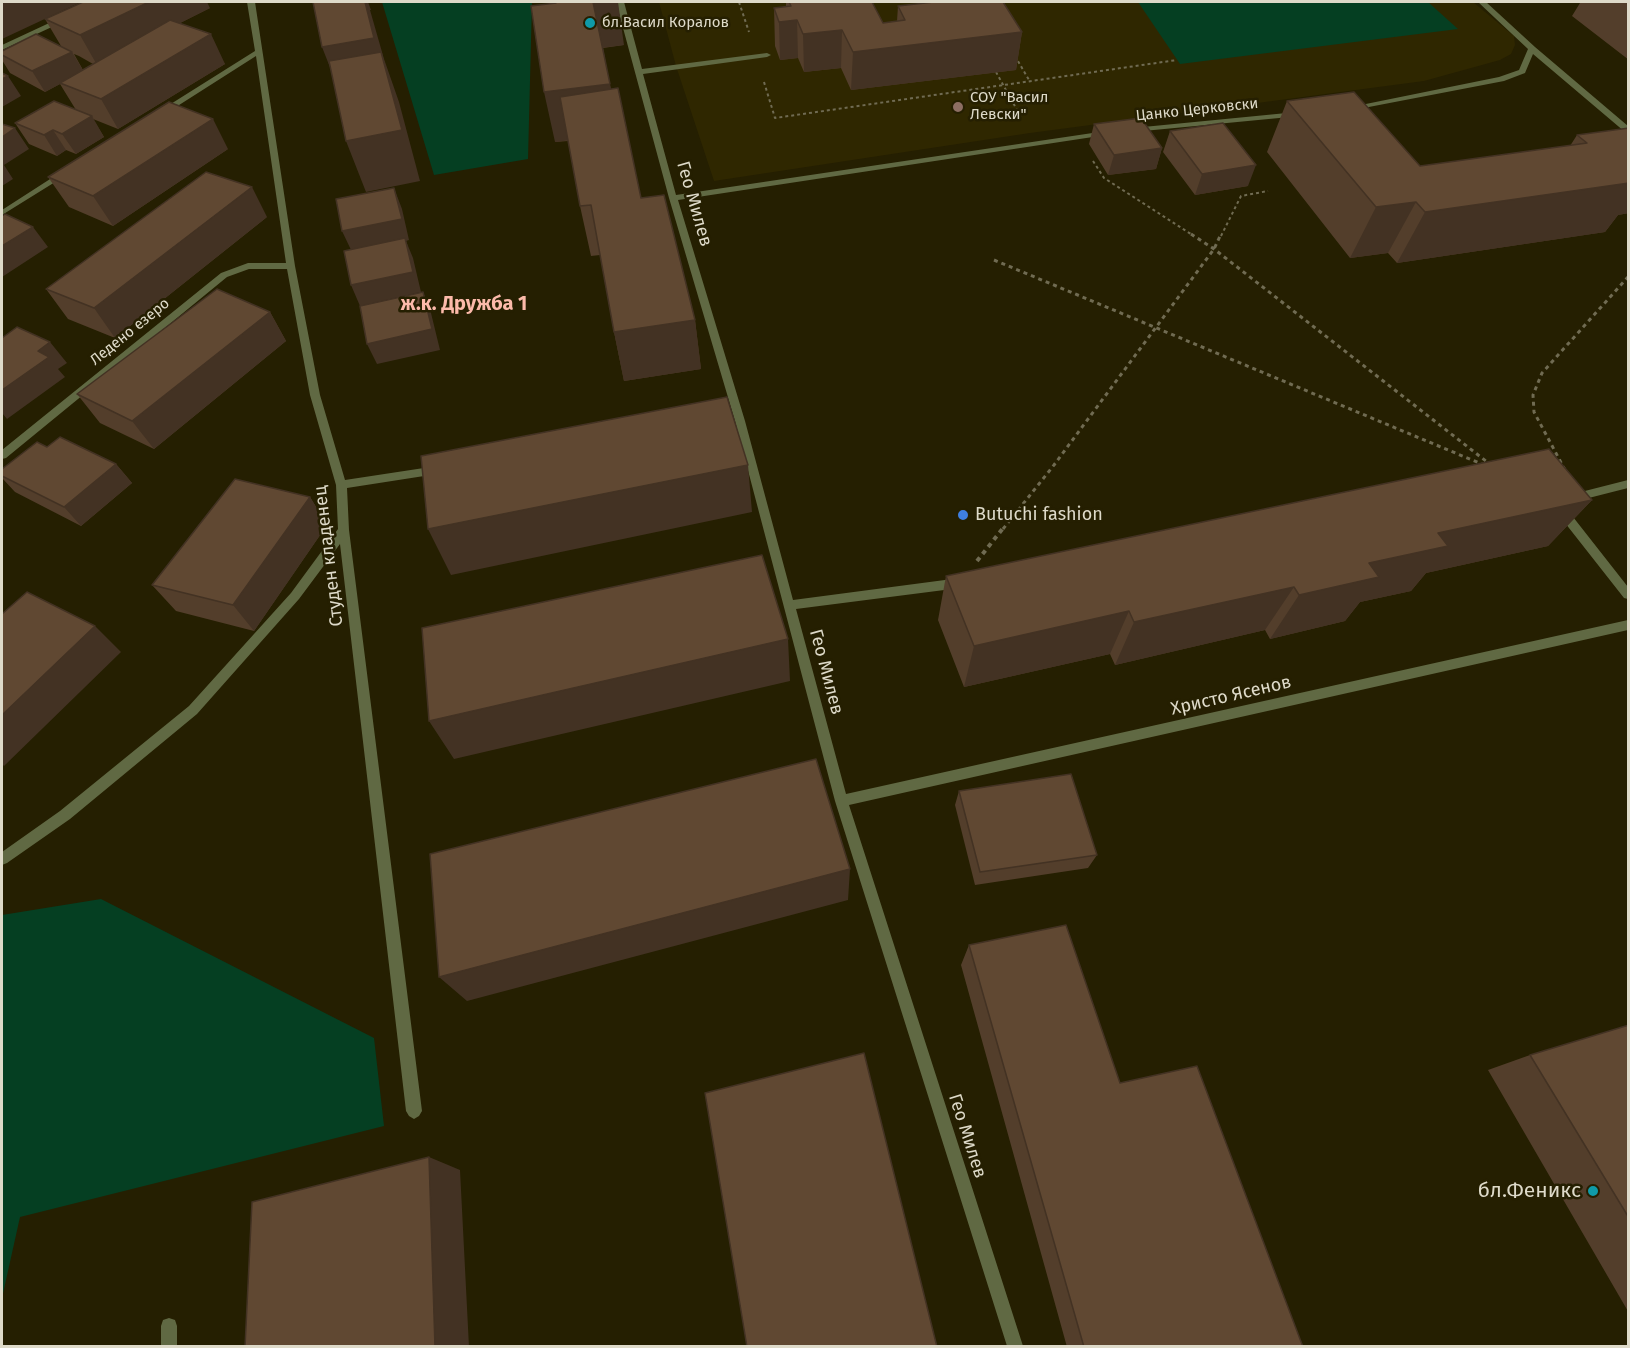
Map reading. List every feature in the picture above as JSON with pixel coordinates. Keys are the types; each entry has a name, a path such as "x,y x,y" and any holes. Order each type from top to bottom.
{"street":[{"name":"Студен кладенец","path":"251,2 291,266 315,395 340,485 414,1110"},
{"name":"Гео Милев","path":"620,2 734,422 789,605 841,801 1015,1347"},
{"path":"1482,2 1532,49 1629,130"},
{"path":"2,48 72,16"},
{"path":"1353,118 1345,109 1501,79 1522,70 1532,49"},
{"path":"150,120 260,51"},
{"path":"638,72 767,55"},
{"name":"Цанко Церковски","path":"1126,131 1309,113"},
{"name":"Цанко Церковски","path":"673,198 1115,132"},
{"path":"2,213 71,170"},
{"name":"Ледено езеро","path":"2,455 224,275 248,266 291,266"},
{"path":"340,485 446,468"},
{"path":"1629,484 1555,502 1629,595"},
{"path":"2,859 65,814 193,710 295,596 344,530"},
{"path":"789,605 964,582"},
{"name":"Христо Ясенов","path":"841,801 1629,625"},
{"path":"169,1326 169,1347"}],"path":[{"path":"739,2 775,118 1177,60"},
{"path":"1012,53 1029,80"},
{"path":"996,72 1035,143"},
{"path":"994,260 1499,471 1214,249 1104,178 1079,137"},
{"path":"964,582 1214,249 1240,196 1268,191"},
{"path":"1555,502 1565,469 1534,412 1533,395 1542,373 1629,278"}],"shaded area":[{"name":"СОУ \"Васил Левски\"","path":"659,2 1473,2 1514,36 1515,45 1511,54 1500,60 1424,81 1030,133 714,181 676,66"}],"green space":[{"path":"382,2 532,2 528,159 434,175"},
{"path":"1138,2 1428,2 1458,29 1180,64"},
{"path":"101,899 374,1038 384,1126 20,1217 2,1298 2,915"}],"building":[{"path":"83,2 149,2 80,35 45,19"},
{"path":"313,2 365,2 374,38 322,47"},
{"path":"556,2 593,2 610,84 544,92 531,6"},
{"path":"789,2 872,2 883,23 905,20 898,6 934,2 1003,2 1022,32 853,52 842,30 803,34 797,20 779,22 774,8 791,6"},
{"path":"170,20 211,34 101,99 60,83"},
{"path":"36,34 72,52 32,71 2,55 2,51"},
{"path":"381,52 402,130 346,141 329,61"},
{"path":"618,88 641,198 664,195 695,320 614,332 591,205 580,206 560,97"},
{"path":"1354,92 1420,166 1587,143 1577,135 1629,128 1629,183 1425,212 1416,202 1376,207 1287,101"},
{"path":"54,101 92,116 62,134 53,130 44,135 15,123"},
{"path":"169,102 213,119 93,196 48,177"},
{"path":"1141,118 1162,148 1114,155 1094,124"},
{"path":"1223,123 1256,165 1202,174 1170,131"},
{"path":"2,124 15,128 2,137"},
{"path":"206,172 252,187 94,308 46,289"},
{"path":"394,188 402,219 342,231 336,199"},
{"path":"5,214 33,227 2,246 2,216"},
{"path":"405,238 413,272 351,285 344,251"},
{"path":"217,289 270,312 132,421 77,394"},
{"path":"423,292 432,329 367,344 360,306"},
{"path":"17,327 50,342 38,351 49,357 2,390 2,338"},
{"path":"727,397 748,465 428,529 421,456"},
{"path":"60,437 116,464 64,507 2,476 2,469 37,442 47,447"},
{"path":"1549,449 1592,500 1438,533 1448,546 1369,563 1379,577 1299,595 1294,587 1134,622 1129,611 974,646 946,576"},
{"path":"235,479 310,497 233,605 152,585"},
{"path":"762,555 788,639 429,721 422,628"},
{"path":"27,592 95,626 2,715 2,614"},
{"path":"816,759 850,869 439,977 430,854"},
{"path":"1071,774 1097,855 980,872 959,791"},
{"path":"1066,925 1120,1083 1197,1066 1303,1347 1084,1347 969,945"},
{"path":"1629,1025 1629,1218 1530,1055"},
{"path":"864,1053 937,1347 747,1347 705,1093"},
{"path":"429,1157 435,1347 245,1347 252,1202"}],"place":[{"name":"бл.Васил Коралов","path":"590,23"},
{"name":"СОУ \"Васил Левски\"","path":"958,107"},
{"name":"Butuchi fashion","path":"963,515"},
{"name":"бл.Феникс","path":"1593,1191"}],"district":[{"name":"ж.к. Дружба 1","path":"464,304"}]}
